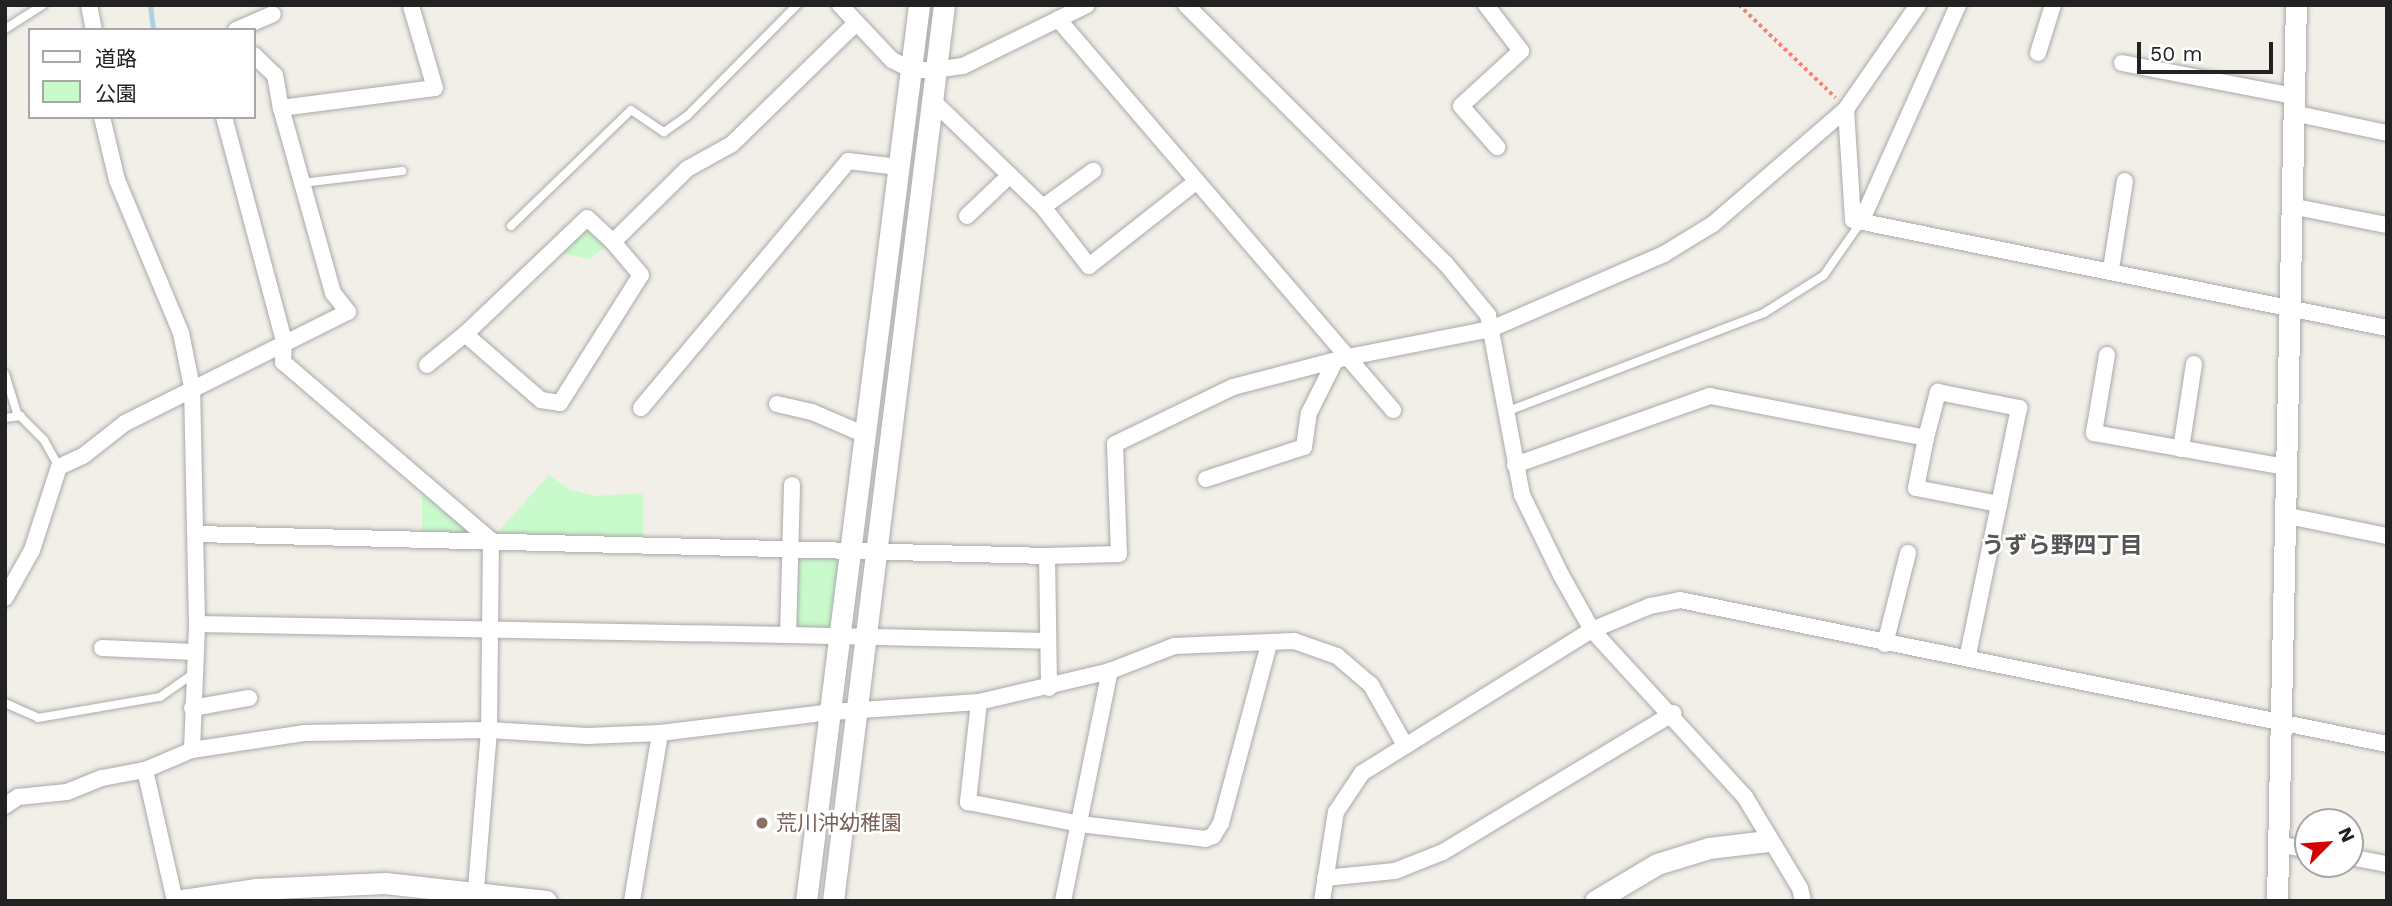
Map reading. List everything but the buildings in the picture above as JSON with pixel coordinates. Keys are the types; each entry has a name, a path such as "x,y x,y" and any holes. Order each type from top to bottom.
{"street":[{"path":"89,5 94,28"},
{"path":"840,5 854,25 892,60 912,69 934,71 962,66 1087,5"},
{"path":"806,901 842,637 863,434 919,5"},
{"path":"833,901 866,638 874,548 944,5"},
{"path":"1186,5 1446,264 1488,315 1522,495 1592,630 1673,713 1745,797 1768,841 1800,888 1803,901"},
{"path":"1486,5 1521,51 1461,106 1497,146"},
{"path":"197,534 851,547 1046,556 1119,554 1115,444 1233,387 1341,359 1491,329 1664,254 1713,224 1846,109 1918,5"},
{"path":"1861,222 1958,5"},
{"path":"2038,54 2053,5"},
{"path":"2277,901 2278,722 2296,5"},
{"path":"281,108 435,88 411,6"},
{"path":"241,28 273,14"},
{"path":"1058,19 1197,181 1341,359 1393,410"},
{"path":"613,242 687,169 732,144 854,25"},
{"path":"5,598 32,550 59,467 83,456 125,423 192,387 348,312 332,293 281,108 275,75 256,57"},
{"path":"2122,63 2293,105 2387,132"},
{"path":"931,99 1043,207 1089,266 1197,181"},
{"path":"1846,109 1853,220 2111,269 2387,328"},
{"path":"102,119 117,180 181,333 192,387 197,534 192,750"},
{"path":"225,119 284,341 283,362 491,540"},
{"path":"641,408 848,161 899,167"},
{"path":"1043,207 1093,171"},
{"path":"967,216 1010,175"},
{"path":"2111,269 2125,181"},
{"path":"2291,206 2387,225"},
{"path":"428,365 465,334 587,218 613,242 641,275 560,403 541,400 465,334"},
{"path":"2107,355 2094,433 2284,467"},
{"path":"1206,479 1304,447 1309,413 1341,359"},
{"path":"2181,449 2194,364"},
{"path":"1967,658 2019,408 1938,392 1916,488 1999,504"},
{"path":"1515,465 1710,396 1926,438"},
{"path":"777,404 812,412 863,434"},
{"path":"788,635 792,485"},
{"path":"2283,515 2387,537"},
{"path":"475,896 489,730 491,540"},
{"path":"1885,644 1908,553"},
{"path":"1046,556 1049,688"},
{"path":"1322,901 1336,812 1348,789 1362,773 1592,630 1650,606 1680,600 1885,644 1967,658 2387,744"},
{"path":"197,624 490,633 788,635 1047,641"},
{"path":"5,806 18,797 67,792 102,778 145,770 192,750 304,733 489,730 587,736 660,733 832,712 979,702 1049,688 1110,671 1174,646 1294,641 1337,656 1371,685 1405,745"},
{"path":"979,702 968,802 1080,824 1213,836 1221,823 1269,644"},
{"path":"102,648 194,652"},
{"path":"1063,901 1110,671"},
{"path":"192,708 249,698"},
{"path":"1325,878 1395,871 1443,852 1673,713"},
{"path":"632,901 660,733"},
{"path":"145,770 176,901 321,885 385,883 475,896 545,901"},
{"path":"1595,901 1657,864 1709,848 1768,841"},
{"path":"2278,844 2294,847"},
{"path":"2364,860 2387,864"}],"lane":[{"path":"5,29 43,5"},
{"path":"511,226 631,110 664,132 688,115 796,5"},
{"path":"302,184 402,171"},
{"path":"1508,411 1764,313 1824,275 1861,222"},
{"path":"5,374 21,416 44,440 59,467"},
{"path":"5,418 21,416"},
{"path":"5,703 38,718 160,697 192,674"}],"path":[{"path":"1739,5 1846,109"}],"green space":[{"path":"586,225 609,245 589,259 557,252"},
{"path":"549,475 568,489 595,496 643,493 643,541 494,536"},
{"path":"422,484 484,537 422,536"},
{"path":"794,551 847,551 847,632 794,632"}],"waterway":[{"path":"150,5 153,28"}],"place":[{"name":"荒川沖幼稚園","path":"762,823"}],"district":[{"name":"うずら野四丁目","path":"2062,546"}]}
